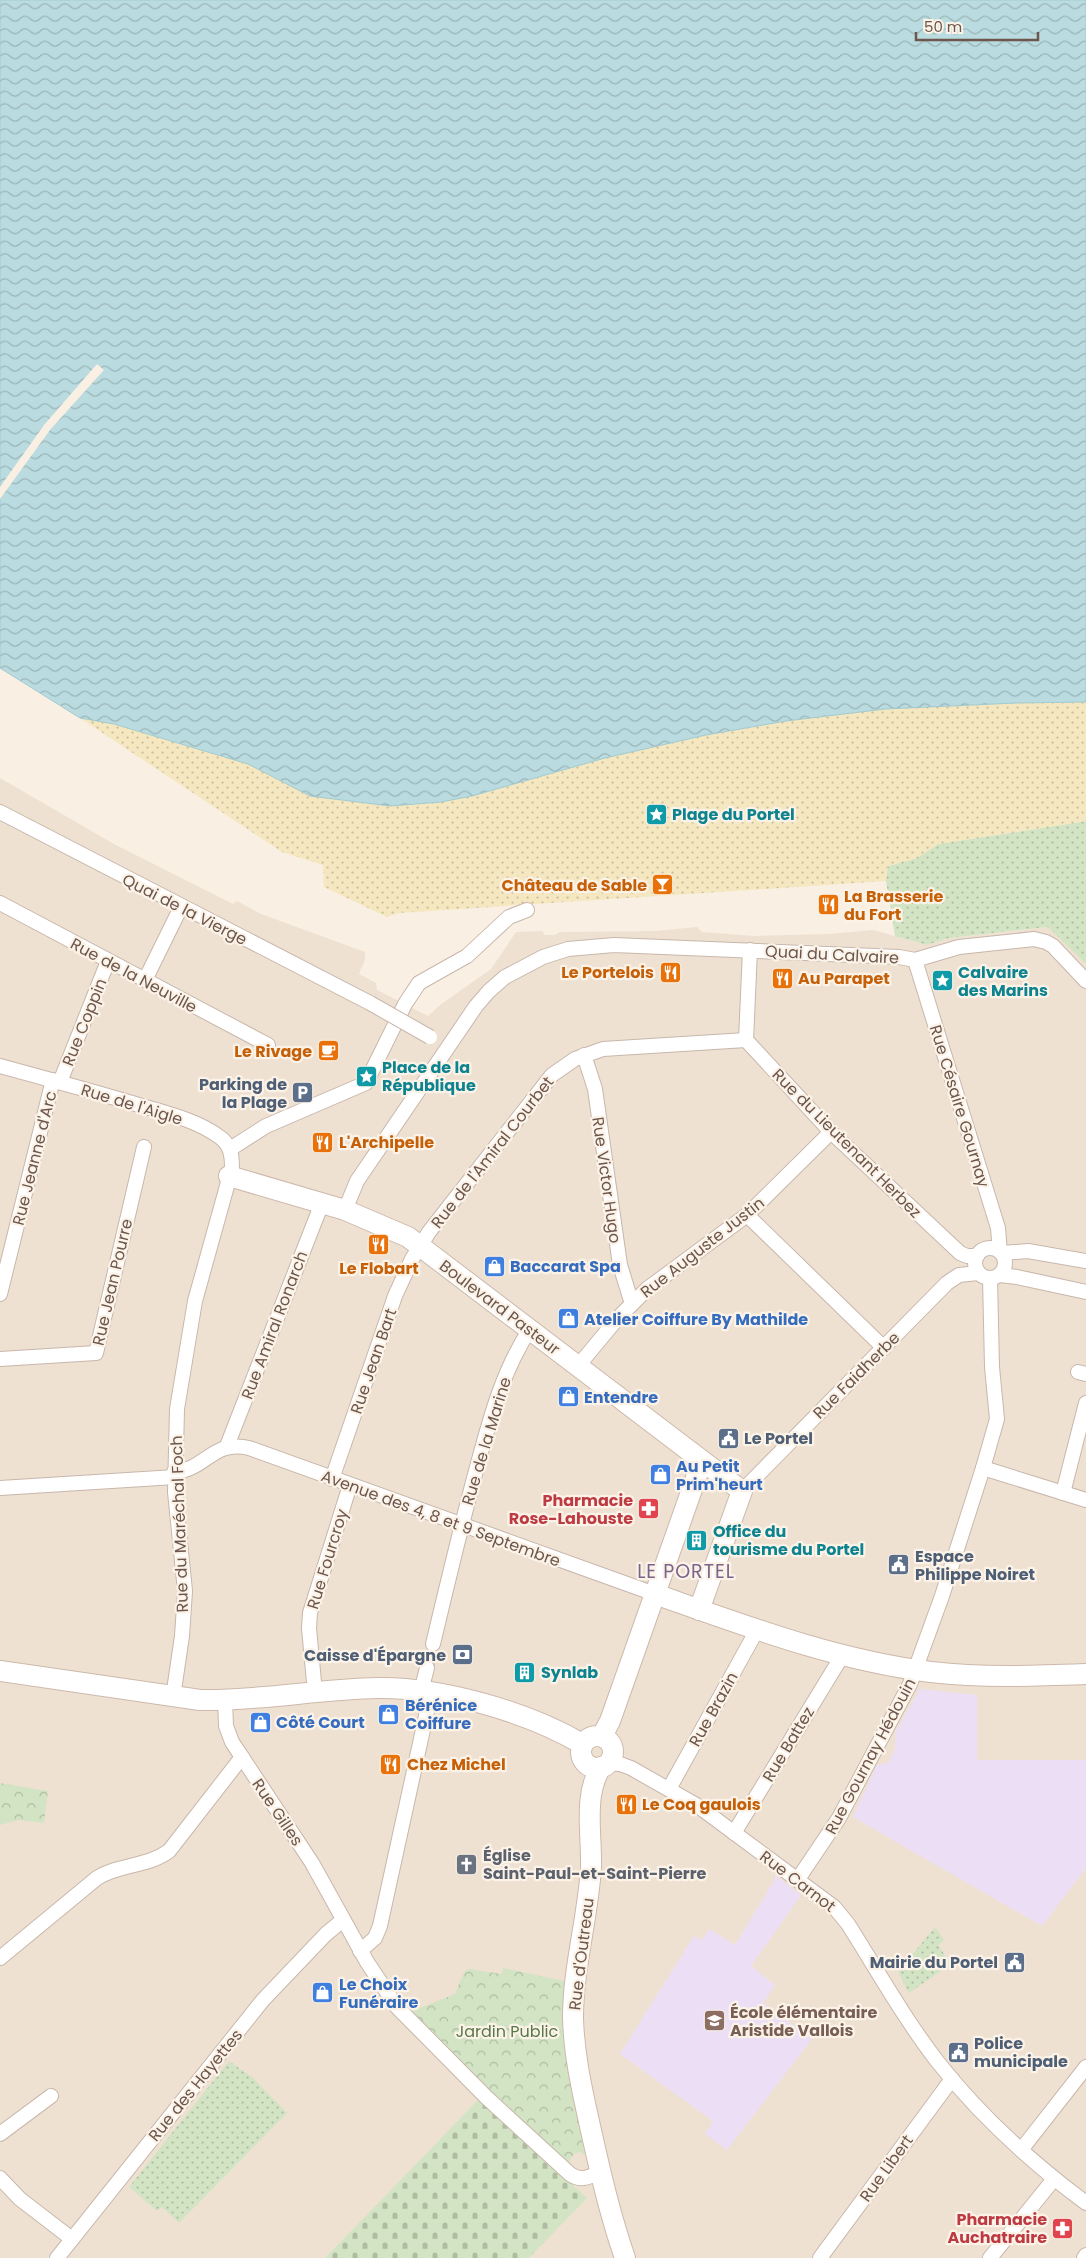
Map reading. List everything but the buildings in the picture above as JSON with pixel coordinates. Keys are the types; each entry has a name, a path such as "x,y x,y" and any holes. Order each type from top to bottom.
{"street":[{"name":"Quai de la Vierge","path":"0,812 370,1004 448,1047"},
{"name":"Rue de la Neuville","path":"0,903 108,962 268,1045"},
{"path":"145,980 181,907"},
{"path":"229,1176 232,1156 230,1150 266,1126 363,1085 368,1080 405,1004 419,983 467,956 509,917 527,910"},
{"path":"915,960 959,947 1034,939 1053,946 1086,981"},
{"name":"Quai du Calvaire","path":"345,1210 357,1181 476,1006 498,983 528,964 553,953 578,948 614,945 899,957 915,960"},
{"path":"746,1040 750,950"},
{"name":"Rue Césaire Gournay","path":"915,960 999,1232 1001,1253"},
{"name":"Rue Coppin","path":"57,1081 108,962"},
{"name":"Rue de l'Amiral Courbet","path":"419,1245 546,1082 566,1064 584,1055 613,1048 746,1040"},
{"name":"Rue du Lieutenant Herbez","path":"746,1040 831,1132 960,1253 970,1257 977,1256"},
{"name":"Rue Victor Hugo","path":"584,1055 595,1089 617,1251 632,1304"},
{"name":"Rue de l'Aigle","path":"0,1066 152,1109 193,1123 221,1138 230,1150"},
{"name":"Rue Jeanne d'Arc","path":"0,1294 57,1081"},
{"name":"Rue Auguste Justin","path":"578,1366 632,1304 667,1273 747,1215 831,1132"},
{"name":"Rue Jean Pourre","path":"0,1359 96,1353 144,1147"},
{"name":"Boulevard Pasteur","path":"229,1176 345,1210 401,1233 742,1491"},
{"name":"Rue du Maréchal Foch","path":"173,1697 182,1636 185,1591 174,1475 177,1409 194,1311 229,1176"},
{"name":"Rue Amiral Ronarch","path":"227,1446 322,1203"},
{"path":"747,1215 884,1348"},
{"name":"Rue Jean Bart","path":"332,1478 395,1296 419,1245"},
{"path":"1001,1253 1005,1266 990,1275 975,1266 977,1256 986,1249 992,1248 1001,1253 1028,1252 1086,1260"},
{"name":"Rue Faidherbe","path":"742,1491 952,1278 967,1273 1017,1276 1086,1292"},
{"name":"Rue Gournay Hédouin","path":"798,1879 840,1818 910,1684 942,1596 983,1468 997,1419 991,1362 990,1275"},
{"name":"Rue de la Marine","path":"433,1644 461,1525 498,1390 509,1365 530,1329"},
{"path":"1063,1493 1086,1402"},
{"name":"Avenue des 4, 8 et 9 Septembre","path":"227,1446 239,1445 250,1448 655,1594"},
{"path":"0,1488 174,1475 193,1469 216,1450 227,1446"},
{"path":"602,1736 610,1721 702,1460"},
{"path":"983,1468 1086,1500"},
{"name":"Rue Fourcroy","path":"316,1693 309,1628 310,1613 350,1485"},
{"path":"699,1610 742,1491"},
{"path":"655,1594 756,1630 842,1656 915,1670 985,1676 1086,1674"},
{"name":"Rue Brazin","path":"669,1788 756,1630"},
{"name":"Rue Battez","path":"734,1833 842,1656"},
{"path":"360,1950 375,1938 380,1926 411,1789 426,1692 427,1668"},
{"path":"0,1671 173,1697 225,1700 378,1688 426,1692 502,1710 533,1720 582,1744"},
{"name":"Rue Gilles","path":"225,1700 228,1731 232,1742 312,1863 379,1983 403,2015 498,2108 574,2177 583,2179 600,2172"},
{"path":"602,1736 610,1741 613,1756 605,1765 592,1767 585,1762 581,1754 582,1744 590,1737 602,1736"},
{"path":"0,1958 97,1878 109,1872 154,1860 169,1852 242,1757"},
{"name":"Rue Carnot","path":"605,1765 620,1764 669,1788 698,1806 834,1907 844,1917 913,2028 952,2079 977,2108 1021,2150 1054,2179 1086,2203"},
{"name":"Rue d'Outreau","path":"605,1765 594,1778 591,1795 591,1870 575,1976 573,2017 577,2062 600,2172 625,2258"},
{"name":"Rue des Hayettes","path":"57,2258 263,2000 326,1934 343,1920"},
{"path":"1021,2150 1086,2067"},
{"name":"Rue Libert","path":"820,2258 952,2079"},
{"path":"0,2134 52,2096"},
{"path":"0,2178 20,2199 72,2239"},
{"path":"990,2258 1054,2179"}],"shaded area":[{"path":"0,778 114,844 233,904 237,901 261,914 365,952 365,960 359,974 376,983 377,990 428,1016 440,1005 491,969 516,932 543,931 544,935 555,935 560,932 655,931 697,927 702,932 754,936 828,934 873,930 927,945 949,938 1049,927 1086,964 1086,2258 0,2258"},
{"path":"920,1689 977,1695 977,1760 1086,1760 1086,1868 1042,1926 853,1817 877,1765 888,1763 895,1749 896,1731"},
{"name":"École élémentaire Aristide Vallois","path":"774,1874 801,1895 751,1966 775,1985 763,2003 812,2039 727,2150 705,2134 713,2121 620,2054 694,1936 702,1940 709,1929 735,1945 775,1879"}],"green space":[{"path":"1086,821 1086,964 1048,927 949,938 927,945 895,936 886,881 888,866 917,858 938,844"},
{"path":"0,1783 48,1791 44,1823 19,1820 0,1825"},
{"path":"935,1927 944,1940 938,1945 951,1964 909,1993 898,1972"},
{"name":"Jardin Public","path":"503,1968 564,1981 565,2051 585,2155 580,2152 574,2154 570,2160 570,2166 479,2085 420,2023 412,2011 455,1994 464,1972 469,1969 502,1974"},
{"path":"229,2061 252,2077 287,2113 179,2223 162,2207 157,2211 129,2187"},
{"path":"478,2100 587,2198 529,2258 325,2258"}],"sand":[{"name":"Plage du Portel","path":"1086,702 1086,821 938,844 917,858 888,866 886,881 399,913 387,917 324,887 323,865 282,852 80,718 114,724 248,764 310,796 441,802 472,796 605,758 706,735 786,721 885,709"}],"water":[{"path":"0,0 1086,0 1086,702 885,709 786,721 706,735 605,758 472,796 441,802 390,806 310,796 248,764 114,724 80,718 0,668"}],"pier":[{"path":"97,364 104,370 50,430 0,499 0,487 44,425"}],"tunnel":[{"path":"427,1668 433,1644"}],"place":[{"name":"Plage du Portel","path":"656,814"},
{"name":"Château de Sable","path":"663,885"},
{"name":"La Brasserie du Fort","path":"828,905"},
{"name":"Le Portelois","path":"670,972"},
{"name":"Au Parapet","path":"782,978"},
{"name":"Calvaire des Marins","path":"942,981"},
{"name":"Le Rivage","path":"328,1051"},
{"name":"Place de la République","path":"366,1076"},
{"name":"Parking de la Plage","path":"303,1093"},
{"name":"L'Archipelle","path":"323,1142"},
{"name":"Le Flobart","path":"379,1244"},
{"name":"Baccarat Spa","path":"494,1266"},
{"name":"Atelier Coiffure By Mathilde","path":"568,1319"},
{"name":"Entendre","path":"568,1397"},
{"name":"Le Portel","path":"728,1438"},
{"name":"Au Petit Prim'heurt","path":"660,1475"},
{"name":"Pharmacie Rose-Lahouste","path":"649,1509"},
{"name":"Office du tourisme du Portel","path":"697,1540"},
{"name":"Espace Philippe Noiret","path":"899,1565"},
{"name":"Caisse d'Épargne","path":"462,1655"},
{"name":"Synlab","path":"525,1672"},
{"name":"Bérénice Coiffure","path":"389,1714"},
{"name":"Côté Court","path":"260,1722"},
{"name":"Chez Michel","path":"391,1764"},
{"name":"Le Coq gaulois","path":"626,1804"},
{"name":"Église Saint-Paul-et-Saint-Pierre","path":"467,1864"},
{"name":"Mairie du Portel","path":"1014,1962"},
{"name":"Le Choix Funéraire","path":"323,1993"},
{"name":"École élémentaire Aristide Vallois","path":"714,2021"},
{"name":"Police municipale","path":"958,2052"},
{"name":"Pharmacie Auchatraire","path":"1063,2228"}],"district":[{"name":"LE PORTEL","path":"686,1571"}]}
